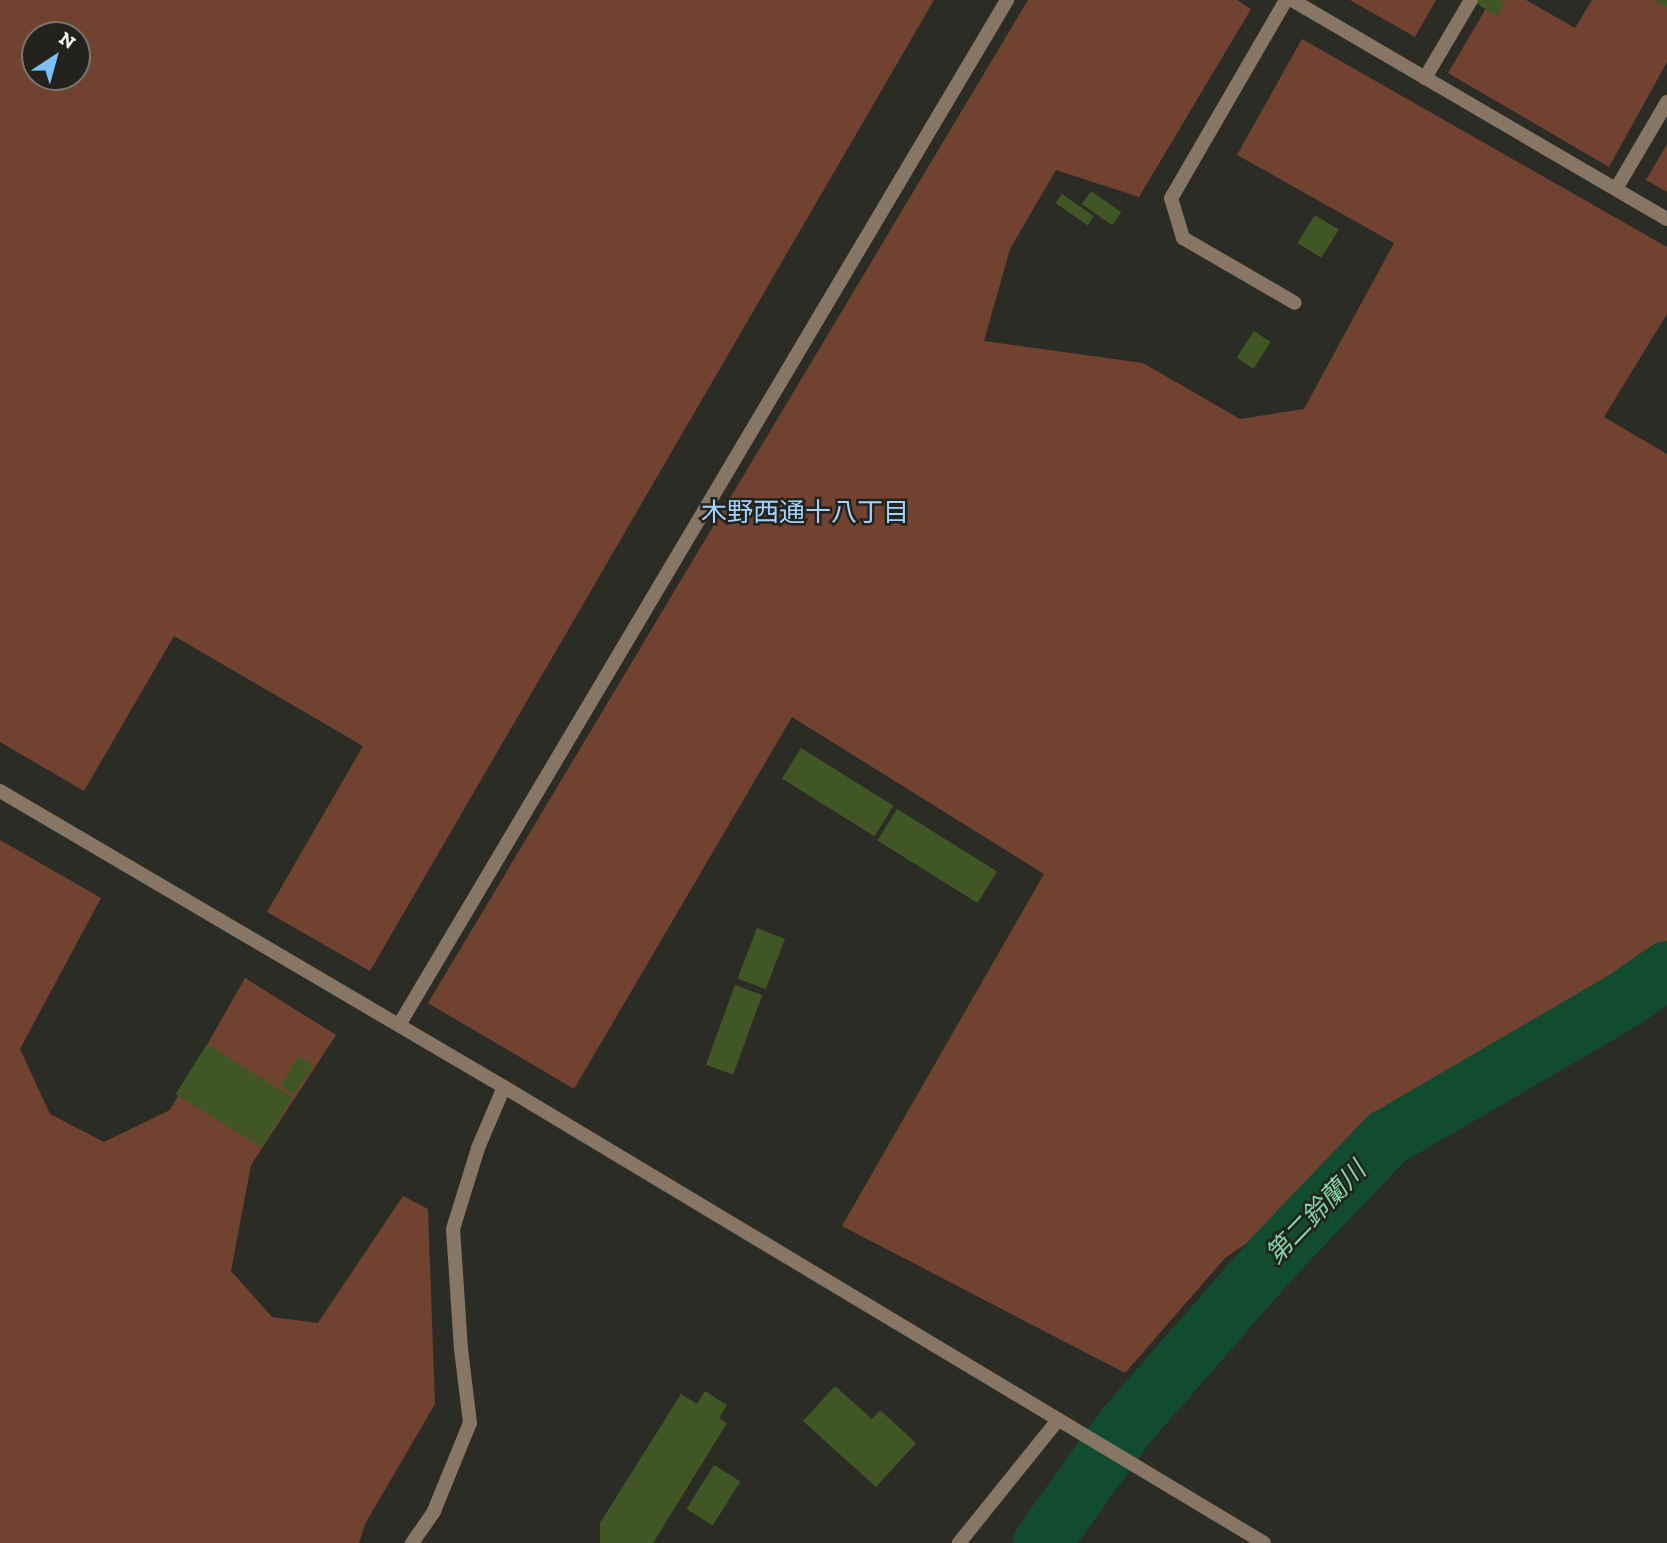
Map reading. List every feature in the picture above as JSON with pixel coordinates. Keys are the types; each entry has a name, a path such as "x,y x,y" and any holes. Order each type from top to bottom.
{"street":[{"path":"399,1025 1007,0"},
{"path":"1286,0 1171,198 1183,238 1295,303"},
{"path":"1292,0 1667,219"},
{"path":"1426,78 1471,0"},
{"path":"1616,189 1667,102"},
{"path":"0,792 504,1087 1264,1543"},
{"path":"412,1543 433,1511 470,1423 461,1349 453,1229 478,1148 504,1087"},
{"path":"959,1543 1058,1420"}],"shaded area":[{"path":"0,0 934,0 370,971 267,912 363,746 174,636 84,791 0,742"},
{"path":"1028,0 1237,0 1251,9 1139,197 1056,170 1010,249 984,341 1143,363 1240,419 1304,409 1394,243 1237,155 1302,39 1667,247 1667,314 1604,417 1667,454 1667,957 1225,1258 1125,1373 842,1226 1044,874 792,717 574,1089 428,1003"},
{"path":"1350,0 1436,0 1415,37"},
{"path":"1491,0 1526,0 1575,28 1592,0 1667,0 1667,62 1609,167 1448,73"},
{"path":"1667,144 1667,192 1646,180"},
{"path":"0,840 101,898 20,1049 50,1114 104,1142 170,1110 245,978 336,1035 251,1165 231,1271 272,1317 318,1323 403,1196 428,1209 435,1404 365,1524 359,1543 0,1543"}],"building":[{"path":"1471,0 1500,0 1505,3 1496,16"},
{"path":"1654,0 1667,0 1667,7"},
{"path":"1091,191 1121,212 1112,225 1082,204"},
{"path":"1062,194 1094,216 1088,225 1056,203"},
{"path":"1315,215 1339,230 1321,258 1298,243"},
{"path":"1254,331 1271,342 1253,369 1237,358"},
{"path":"801,748 893,806 874,836 782,779"},
{"path":"897,809 997,872 977,903 877,840"},
{"path":"757,928 785,939 766,989 738,978"},
{"path":"735,985 762,995 733,1075 706,1065"},
{"path":"207,1044 293,1098 261,1148 176,1094"},
{"path":"299,1056 313,1065 294,1095 280,1085"},
{"path":"835,1386 872,1419 880,1410 916,1443 876,1487 803,1421"},
{"path":"705,1391 727,1405 719,1418 727,1423 653,1543 600,1543 600,1523 681,1394 697,1404"},
{"path":"714,1465 740,1481 713,1526 686,1509"}],"waterway":[{"name":"第二鈴蘭川","path":"1042,1543 1125,1427 1275,1255 1387,1138 1621,1002 1667,970"}],"district":[{"name":"木野西通十八丁目","path":"805,513"}]}
